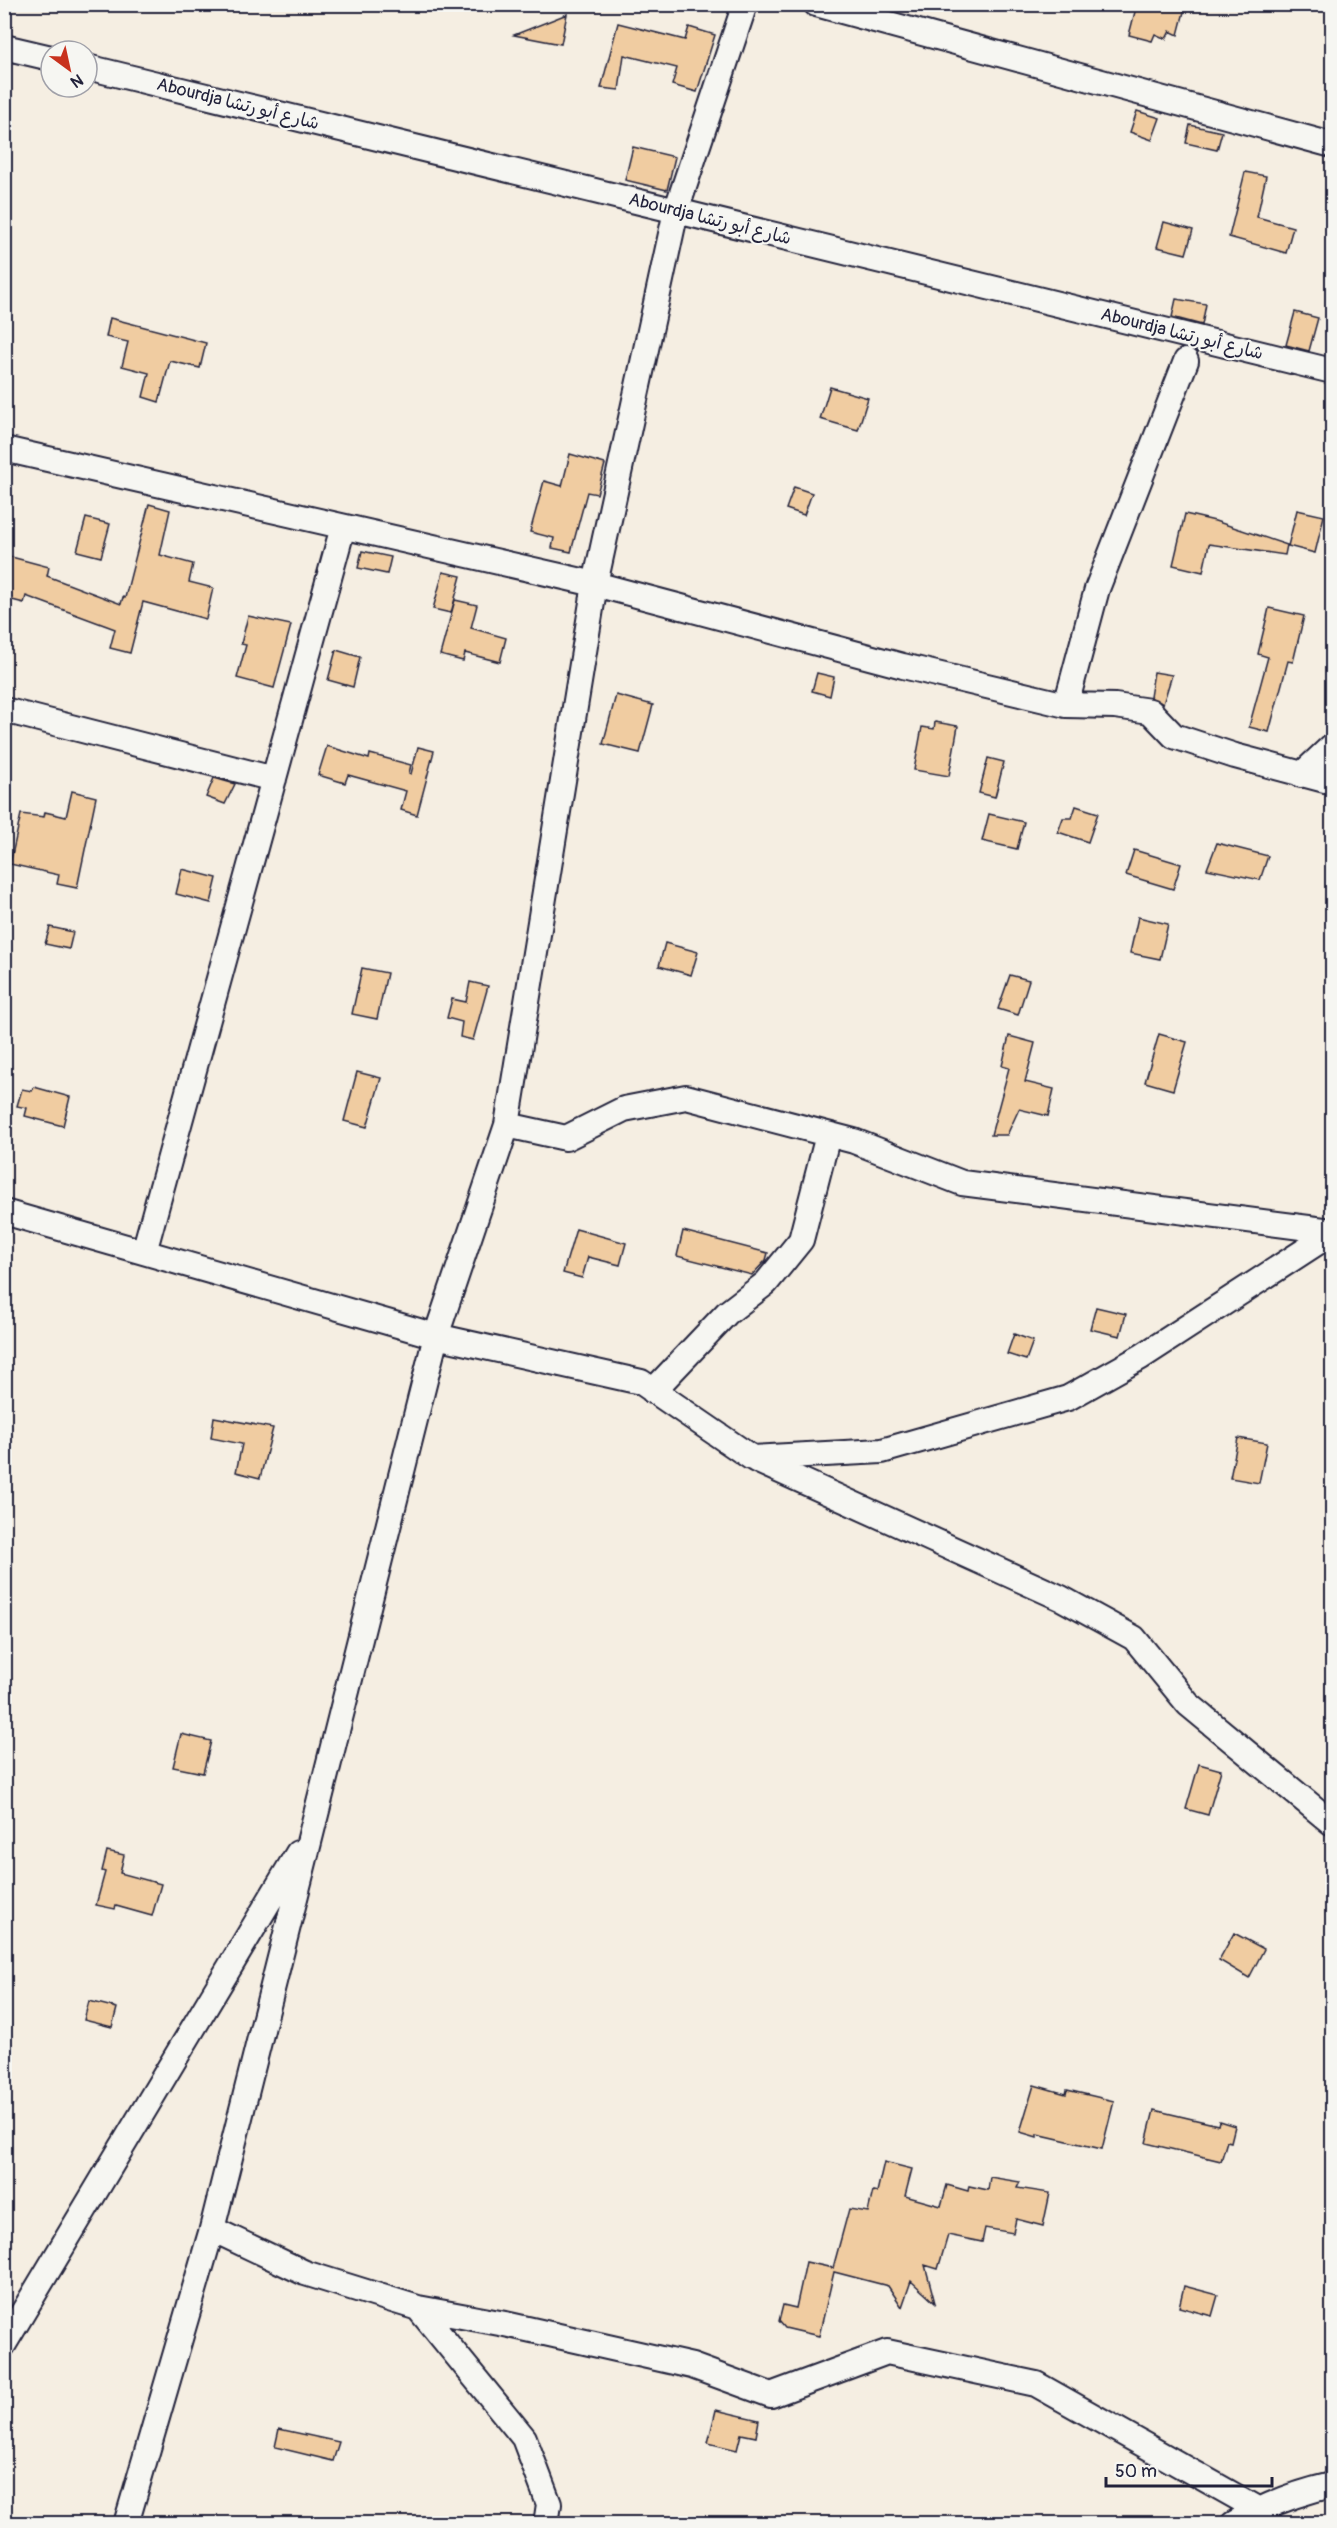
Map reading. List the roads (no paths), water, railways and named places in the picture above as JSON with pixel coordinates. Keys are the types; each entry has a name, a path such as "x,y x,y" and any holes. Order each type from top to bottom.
{"street":[{"path":"126,2523 212,2229 436,1336 507,1125 595,584 676,211 745,4"},
{"path":"816,4 1332,145"},
{"path":"4,46 39,55"},
{"name":"Abourdja شارع أبو رتشا","path":"99,70 1332,371"},
{"path":"1066,705 1097,589 1186,361"},
{"path":"4,449 595,584 903,666 1066,705 1115,706 1150,711 1174,736 1301,775 1332,782"},
{"path":"144,1252 343,526"},
{"path":"4,710 274,779"},
{"path":"1301,775 1332,746"},
{"path":"507,1125 566,1138 624,1110 686,1097 854,1142 962,1183 1332,1232"},
{"path":"653,1391 727,1313 766,1283 801,1240 828,1135"},
{"path":"4,1212 436,1336 641,1382 752,1458 1061,1598 1134,1638 1188,1704 1332,1823"},
{"path":"752,1458 882,1451 1068,1398 1141,1357 1332,1232"},
{"path":"4,2344 312,1831"},
{"path":"212,2229 305,2273 418,2308 505,2324 692,2366 771,2395 887,2352 1036,2384 1258,2509"},
{"path":"418,2308 524,2438 549,2504 546,2523"},
{"path":"1233,2523 1258,2509 1300,2492 1332,2485"}]}
